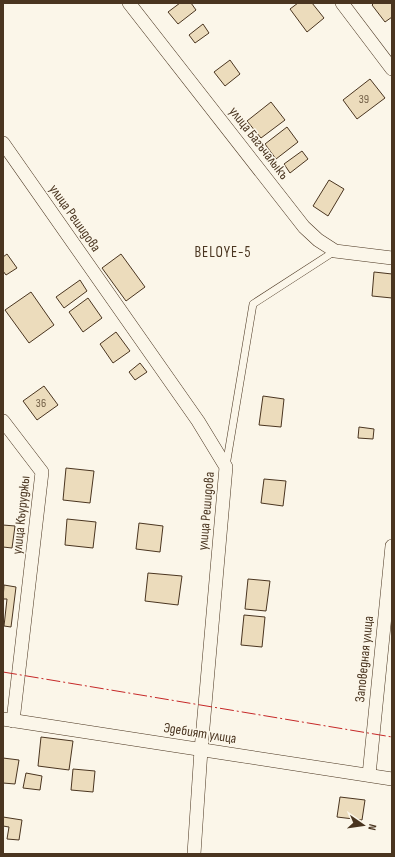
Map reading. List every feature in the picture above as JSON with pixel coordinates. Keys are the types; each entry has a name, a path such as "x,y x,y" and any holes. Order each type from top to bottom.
{"street":[{"name":"улица Багъчалыкъ","path":"129,3 304,227 318,240 335,251 392,258"},
{"path":"342,3 392,69"},
{"name":"улица Решидова","path":"3,144 198,421 226,466 201,750 194,854"},
{"name":"улица Къуруджы","path":"3,421 42,472 8,720"},
{"name":"Заповедная улица","path":"369,775 392,546"},
{"name":"Эдебият улица","path":"8,720 392,778"}],"lane":[{"path":"226,466 253,304 335,251"}],"building":[{"path":"180,3 191,3 196,10 178,24 168,12"},
{"path":"298,3 312,3 324,18 307,32 290,9"},
{"path":"374,3 392,3 392,17 385,22 372,5"},
{"path":"203,24 209,33 195,43 189,35"},
{"path":"230,60 240,74 225,86 214,72"},
{"path":"370,79 385,98 357,119 343,100"},
{"path":"271,102 285,120 261,138 247,121"},
{"path":"287,127 298,142 276,159 265,144"},
{"path":"302,151 308,159 290,173 284,164"},
{"path":"329,180 344,189 328,216 313,206"},
{"path":"7,254 17,268 6,275 3,271 3,257"},
{"path":"121,254 145,287 126,301 102,268"},
{"path":"374,272 392,274 392,298 372,296"},
{"path":"80,280 87,291 64,308 56,297"},
{"path":"31,292 54,325 29,343 5,310"},
{"path":"88,298 102,318 83,332 69,312"},
{"path":"116,332 130,351 113,363 100,344"},
{"path":"140,363 147,372 135,380 129,372"},
{"path":"44,386 58,405 37,420 23,401"},
{"path":"263,396 284,399 281,427 259,425"},
{"path":"359,427 374,429 373,439 358,438"},
{"path":"66,468 94,471 90,503 63,500"},
{"path":"264,479 286,481 283,506 261,503"},
{"path":"67,519 96,522 93,548 65,545"},
{"path":"139,523 163,526 160,552 136,549"},
{"path":"3,525 15,526 12,548 3,547"},
{"path":"148,573 182,576 178,605 145,601"},
{"path":"248,579 270,581 266,611 245,609"},
{"path":"4,585 16,587 11,627 4,626 7,599 3,599"},
{"path":"244,615 265,617 262,647 241,645"},
{"path":"41,737 73,741 69,770 38,766"},
{"path":"3,758 19,760 15,784 3,783"},
{"path":"73,769 95,771 93,792 71,790"},
{"path":"26,773 42,776 40,790 23,788"},
{"path":"340,797 365,800 362,820 337,817"},
{"path":"3,817 22,820 19,840 7,839 9,827 3,826"}],"power":[{"path":"3,672 392,737"}],"district":[{"name":"BELOYE-5","path":"223,252"}]}
